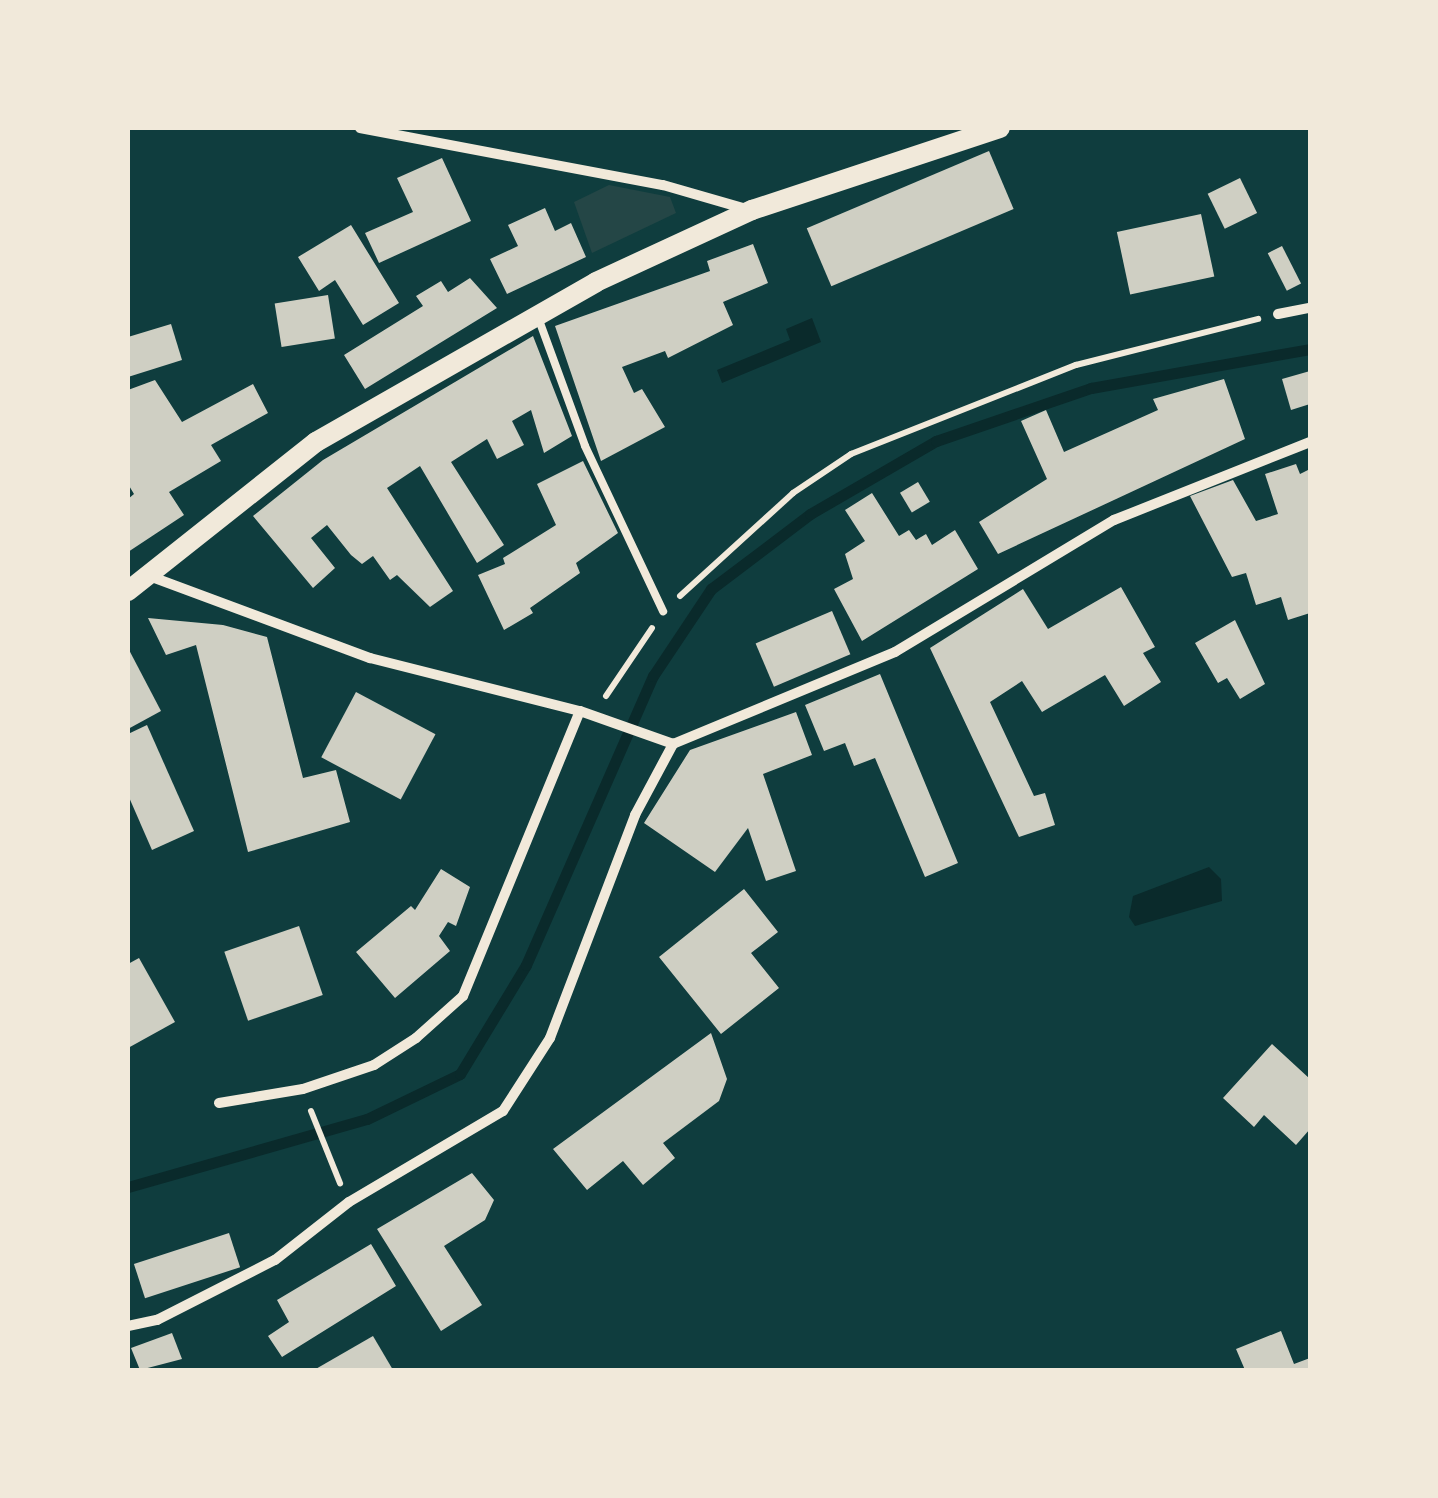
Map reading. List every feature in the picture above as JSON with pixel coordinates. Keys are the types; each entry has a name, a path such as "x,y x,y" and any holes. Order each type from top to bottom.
{"main road":[{"path":"128,592 152,577 316,442 538,316 752,210 1000,128"}],"street":[{"path":"360,128 662,185 752,210"},
{"path":"1278,314 1310,308"},
{"path":"128,1326 157,1320 275,1260 349,1202 502,1112 550,1038 636,814 674,744 895,652 1114,520 1310,442"},
{"path":"152,577 370,658 580,712 674,744"},
{"path":"220,1103 302,1089 374,1065 416,1038 463,996 580,712"}],"lane":[{"path":"538,316 586,446 663,611"}],"path":[{"path":"580,712 604,698 663,611 794,493 851,454 1076,365 1278,314"},
{"path":"310,1108 329,1159"}],"shaded area":[{"path":"609,185 670,197 676,213 592,253 574,202"},
{"path":"812,318 821,342 722,383 717,370 790,340 786,329"},
{"path":"1209,867 1221,879 1222,901 1135,926 1129,917 1133,896"}],"building":[{"path":"989,151 1014,209 831,286 807,228"},
{"path":"442,158 471,221 379,263 365,233 413,212 397,178"},
{"path":"1240,178 1257,213 1225,229 1208,194"},
{"path":"545,208 555,231 571,223 586,257 507,294 490,259 518,246 508,225"},
{"path":"1201,214 1214,277 1130,294 1117,232"},
{"path":"351,225 399,303 363,325 335,280 319,291 298,257"},
{"path":"753,244 768,283 723,302 733,325 668,358 665,351 622,367 634,393 642,389 665,427 601,461 555,326 710,271 707,261"},
{"path":"1282,246 1301,283 1287,291 1268,253"},
{"path":"470,278 497,308 365,389 344,355 423,306 416,296 441,281 448,292"},
{"path":"328,295 335,338 282,347 275,303"},
{"path":"171,324 182,360 128,377 128,337"},
{"path":"533,336 572,436 544,453 531,410 512,421 524,445 497,459 487,439 451,462 504,545 477,563 420,466 387,488 453,591 430,607 397,575 390,580 373,556 362,564 327,525 311,538 335,568 313,588 253,516 323,460"},
{"path":"1310,371 1310,404 1291,410 1282,379"},
{"path":"1224,379 1245,439 998,554 979,522 1047,479 1021,421 1046,410 1064,452 1158,410 1153,399"},
{"path":"155,380 182,422 253,384 268,413 211,445 221,461 169,492 184,515 128,552 128,499 134,494 128,484 128,390"},
{"path":"583,461 618,533 576,563 580,573 530,608 533,613 504,630 478,575 505,564 503,558 556,525 537,484"},
{"path":"1296,464 1300,474 1310,469 1310,613 1288,620 1281,597 1256,605 1246,573 1232,577 1190,496 1233,480 1256,521 1278,514 1265,474"},
{"path":"918,482 930,502 912,513 900,493"},
{"path":"872,493 899,536 909,530 916,540 926,534 932,545 955,530 978,569 862,641 834,589 853,579 845,554 865,541 845,510"},
{"path":"1121,587 1155,647 1143,653 1161,682 1124,706 1105,675 1042,712 1022,681 990,702 1034,796 1045,793 1055,825 1019,837 930,648 1023,589 1048,629"},
{"path":"832,611 850,654 774,687 756,643"},
{"path":"148,618 223,625 267,637 303,778 336,770 350,822 248,852 196,645 166,655"},
{"path":"1235,620 1265,684 1240,699 1227,678 1218,683 1195,643"},
{"path":"128,648 161,711 128,729"},
{"path":"880,674 958,863 925,877 875,758 854,766 845,743 824,751 805,705"},
{"path":"356,692 435,734 401,800 321,757"},
{"path":"796,712 812,755 763,774 796,871 766,881 748,828 715,872 644,823 690,750"},
{"path":"147,725 194,831 152,850 128,795 128,734"},
{"path":"441,869 470,887 456,926 448,922 439,936 450,951 395,998 356,952 411,906 415,910"},
{"path":"744,889 778,932 751,953 779,988 721,1034 659,957"},
{"path":"299,926 323,995 248,1021 224,952"},
{"path":"139,958 175,1022 128,1048 128,964"},
{"path":"711,1033 727,1079 719,1101 663,1143 675,1158 643,1185 623,1161 587,1190 553,1149"},
{"path":"1272,1044 1310,1079 1310,1129 1296,1145 1264,1115 1254,1127 1223,1098"},
{"path":"472,1173 494,1200 485,1220 444,1246 482,1305 441,1331 377,1229"},
{"path":"229,1233 240,1267 145,1298 134,1264"},
{"path":"371,1244 396,1286 282,1357 268,1336 289,1322 277,1300"},
{"path":"1281,1331 1294,1364 1310,1358 1310,1370 1245,1370 1236,1349"},
{"path":"172,1333 182,1359 140,1370 131,1348"},
{"path":"373,1336 393,1370 314,1370"}],"waterway":[{"path":"128,1187 367,1119 460,1074 526,965 653,676 711,589 810,514 936,441 1091,388 1310,349"}]}
